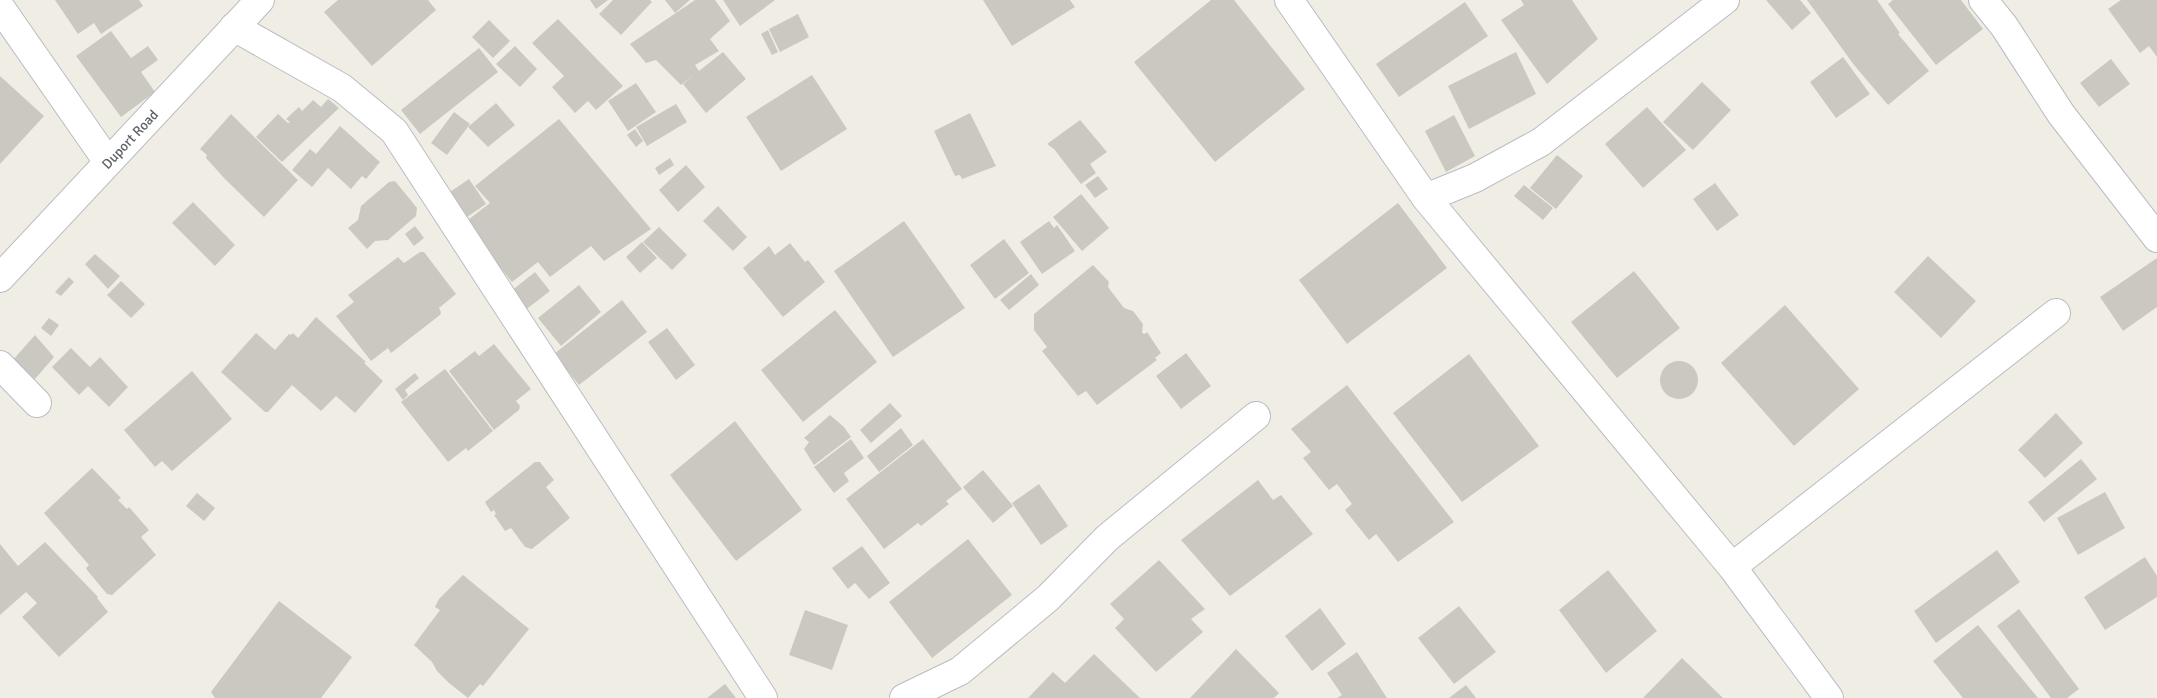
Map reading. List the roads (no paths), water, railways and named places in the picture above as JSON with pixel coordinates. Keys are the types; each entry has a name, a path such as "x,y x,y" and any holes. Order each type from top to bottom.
{"street":[{"name":"Duport Road","path":"0,278 260,0"},
{"path":"1289,0 1426,198 1732,566 1829,698"},
{"path":"1426,198 1475,178 1541,142 1725,0"},
{"path":"1983,0 2004,26 2061,114 2157,238"},
{"path":"0,7 108,162"},
{"path":"234,27 342,88 394,131 763,698"},
{"path":"1732,566 2056,313"},
{"path":"0,365 37,403"},
{"path":"904,698 960,671 1048,598 1107,538 1256,416"}]}
